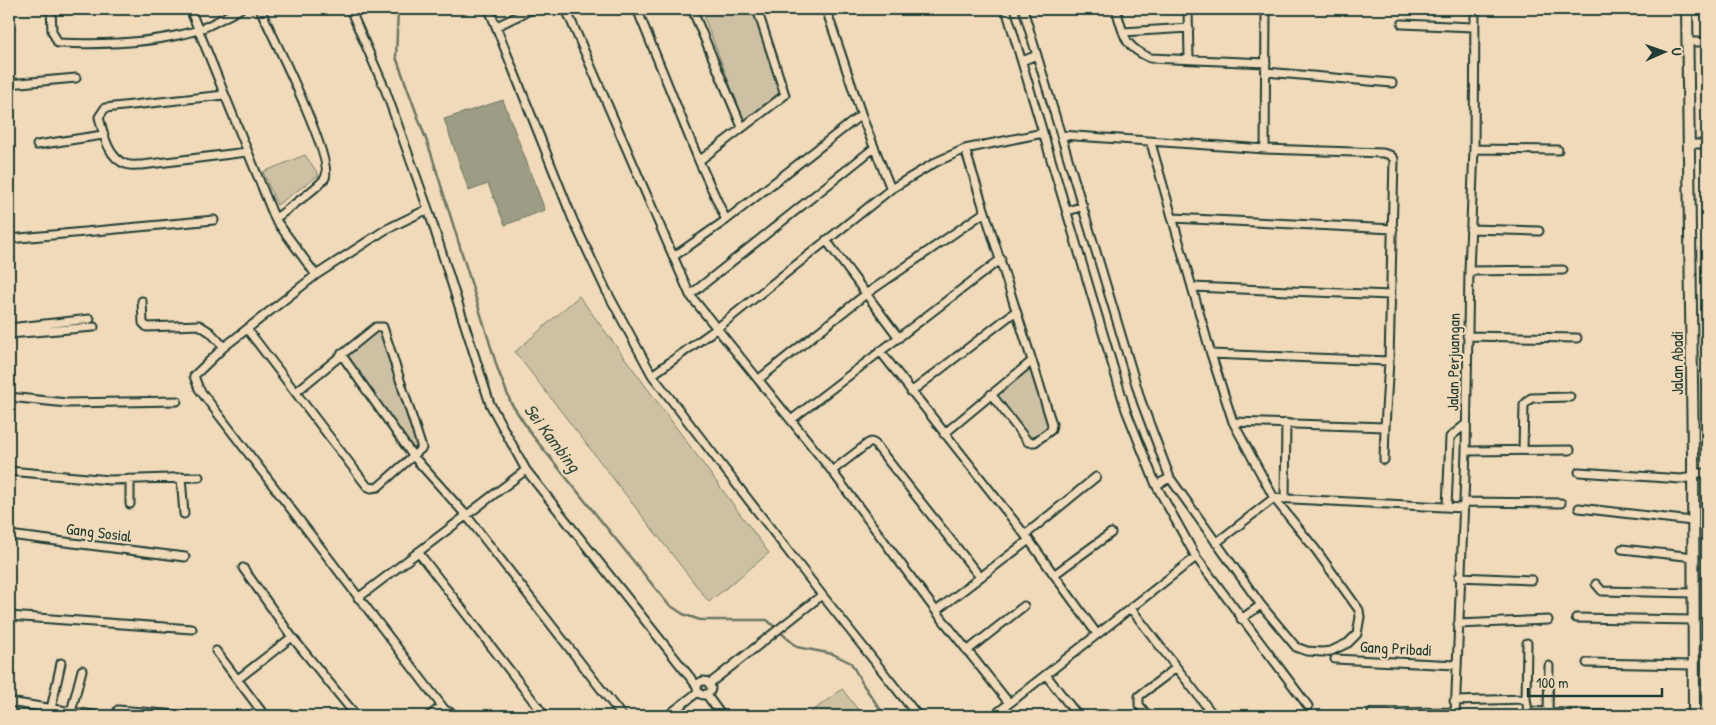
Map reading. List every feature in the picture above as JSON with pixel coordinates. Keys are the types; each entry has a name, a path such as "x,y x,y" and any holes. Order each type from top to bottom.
{"street":[{"path":"51,9 52,31 58,43 123,43 197,30 240,9"},
{"path":"190,9 275,219 316,275"},
{"path":"260,9 312,124 327,169 325,177 318,184 275,219"},
{"path":"350,9 385,89 428,209 490,404 526,470 697,689 706,694 722,716"},
{"path":"489,9 573,220 606,290 652,375 918,716"},
{"path":"497,26 532,9"},
{"path":"566,9 690,295 832,471 936,611 1009,703"},
{"path":"637,9 699,161 726,220"},
{"path":"692,9 742,127"},
{"path":"699,161 784,95 758,9"},
{"path":"826,9 861,115 891,189"},
{"path":"1006,9 1068,210 1126,410 1156,485 1196,557 1308,706"},
{"path":"1023,9 1141,401 1170,478 1261,605 1296,647 1307,651 1331,651 1348,643 1357,634 1360,617 1356,604 1274,498 1233,422 1211,354 1150,143"},
{"path":"1116,9 1127,42 1135,51 1150,58 1189,58 1266,63"},
{"path":"1188,9 1189,58"},
{"path":"1264,149 1266,9"},
{"name":"Jalan Perjuangan","path":"1455,714 1459,577 1466,451 1467,336 1474,149 1474,9"},
{"name":"Jalan Abadi","path":"1687,9 1692,521 1694,558 1694,716"},
{"path":"1402,24 1474,27"},
{"path":"1123,32 1189,28"},
{"path":"1687,42 1707,42"},
{"path":"1022,61 1037,55"},
{"path":"1266,72 1392,84"},
{"path":"9,84 76,78"},
{"path":"224,95 105,108 99,117 103,135 116,157 125,164 142,165 247,152"},
{"path":"673,257 726,220 861,115"},
{"path":"652,375 716,329 891,189 936,162 966,149 1043,132"},
{"path":"37,145 103,135"},
{"path":"1061,135 1150,143 1390,155 1395,161 1384,460"},
{"path":"1688,144 1707,144"},
{"path":"690,295 874,148"},
{"path":"966,149 1052,424 1051,430 1035,442 1028,442 991,394"},
{"path":"1474,149 1558,150"},
{"path":"1068,210 1083,206"},
{"path":"428,209 378,235 316,275 224,348 194,376 199,389 444,710 458,716"},
{"path":"759,379 866,294 985,212"},
{"path":"1172,218 1393,229"},
{"path":"9,239 214,220"},
{"path":"1470,229 1539,231"},
{"path":"826,240 899,338"},
{"path":"791,420 1001,259"},
{"path":"1469,271 1563,270"},
{"path":"1192,287 1391,295"},
{"path":"142,301 143,323 147,326 199,325 210,332 224,348"},
{"path":"911,392 1016,311"},
{"path":"9,328 90,319"},
{"path":"9,334 94,327"},
{"path":"247,329 296,392 371,488 378,487 421,450 422,446 383,327 376,327 296,392"},
{"path":"1467,336 1577,338"},
{"path":"880,352 1027,538 1097,634"},
{"path":"341,354 414,456 466,515 622,716"},
{"path":"1211,354 1389,361"},
{"path":"944,434 1032,361"},
{"path":"9,397 67,404 177,401"},
{"path":"1523,450 1524,405 1526,402 1531,398 1570,398"},
{"path":"1233,422 1384,426"},
{"path":"1285,499 1286,423"},
{"path":"1447,507 1450,437 1466,424"},
{"path":"832,471 867,444 871,442 875,444 980,577"},
{"path":"1466,451 1570,450"},
{"path":"358,598 526,470"},
{"path":"9,471 110,480 199,476"},
{"path":"1579,472 1681,479 1707,473"},
{"path":"182,477 184,514"},
{"path":"936,611 1027,538 1096,477"},
{"path":"1156,485 1170,478"},
{"path":"130,479 130,504"},
{"path":"1216,543 1274,498 1447,507 1561,503"},
{"path":"1579,508 1692,521"},
{"path":"1054,574 1111,533"},
{"name":"Gang Sosial","path":"9,534 185,557"},
{"path":"1622,549 1694,558"},
{"path":"418,552 545,716"},
{"path":"993,716 1097,634 1132,610 1196,557"},
{"path":"243,568 292,637 354,713"},
{"path":"1459,577 1532,580"},
{"path":"1596,584 1602,591 1693,593"},
{"path":"709,684 822,595"},
{"path":"1241,619 1261,605"},
{"path":"967,651 1024,606"},
{"path":"1132,610 1214,716"},
{"path":"9,616 192,629"},
{"path":"1576,618 1693,620"},
{"path":"1458,624 1548,620"},
{"path":"238,679 292,637"},
{"path":"1527,642 1526,700 1528,711 1618,716"},
{"path":"216,651 265,716"},
{"name":"Gang Pribadi","path":"1335,659 1456,665"},
{"path":"51,709 61,663"},
{"path":"1587,663 1693,665"},
{"path":"1548,711 1549,666"},
{"path":"1148,716 1139,705 1139,696 1176,668"},
{"path":"71,712 82,670"},
{"path":"1046,675 1078,716"},
{"path":"667,716 704,681 709,684"},
{"path":"706,694 710,690 709,684"},
{"path":"1454,701 1526,700"},
{"path":"9,702 93,715"},
{"path":"118,710 189,716"},
{"path":"428,716 444,710"},
{"path":"1372,713 1455,714"}],"shaded area":[{"path":"701,9 756,9 783,89 744,121"},
{"path":"503,100 545,210 505,225 488,184 469,191 444,119"},
{"path":"305,155 319,175 277,205 263,172"},
{"path":"579,296 769,553 709,602 515,352"},
{"path":"381,327 420,450 413,455 344,355"},
{"path":"1032,362 1050,425 1030,441 992,395"},
{"path":"842,689 863,716 806,716"}],"waterway":[{"name":"Sei Kambing","path":"398,9 396,57 431,153 498,370 511,403 532,435 668,604 683,614 700,620 767,620 797,647 833,654 851,663 885,716"}]}
